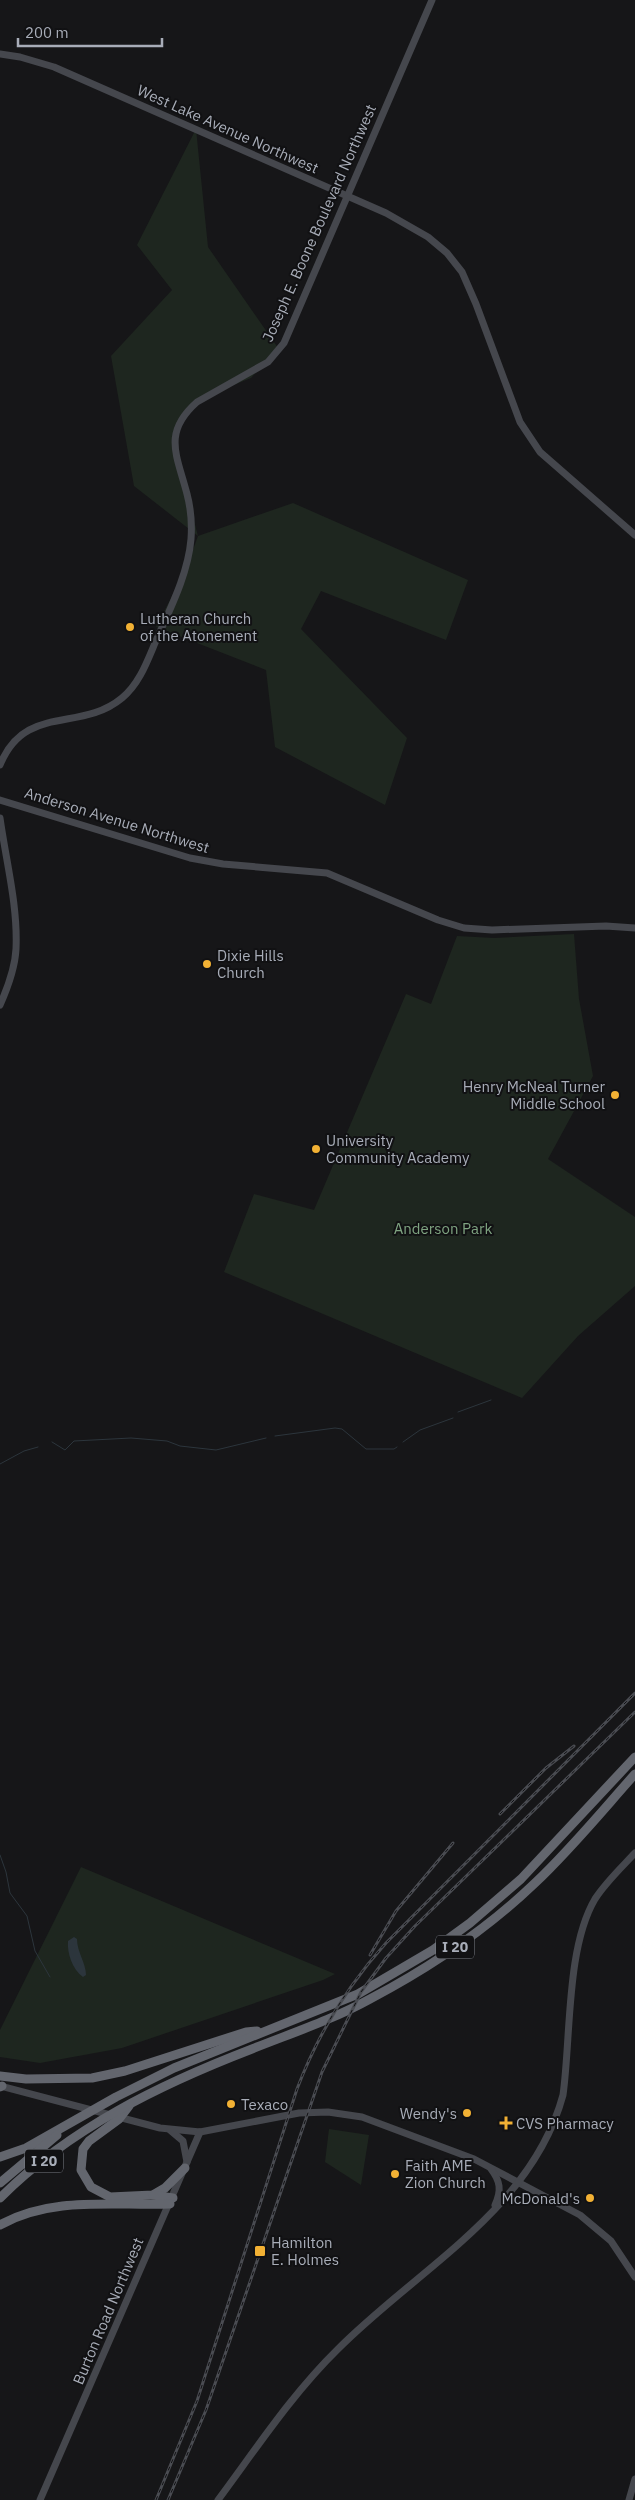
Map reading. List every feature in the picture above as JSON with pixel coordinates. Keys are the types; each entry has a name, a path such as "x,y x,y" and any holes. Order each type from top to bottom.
{"highway":[{"name":"I 20","path":"0,2183 74,2122 116,2097 174,2068 358,1994 450,1938 521,1879 635,1758"},
{"name":"I 20","path":"0,2198 54,2152 90,2127 134,2101 219,2062 316,2025 370,2000 438,1959 505,1909 533,1884 555,1863 635,1774"},
{"path":"0,2076 26,2079 92,2078 125,2071 246,2032 269,2029"},
{"path":"134,2101 119,2119 103,2130 83,2149 81,2166 86,2181 94,2190 110,2197 153,2195 171,2201"},
{"path":"0,2157 26,2148 74,2122"},
{"path":"153,2195 165,2188 186,2166"},
{"path":"0,2225 33,2211 64,2205 171,2201"}],"main road":[{"name":"Joseph E. Boone Boulevard Northwest","path":"0,765 14,741 31,727 43,722 99,712 124,697 134,685 179,584 187,563 191,540 188,496 175,449 177,426 188,410 206,395 256,370 277,353 291,327 432,0"},
{"name":"West Lake Avenue Northwest","path":"0,54 28,59 54,67 405,223 428,237 456,262 476,304 520,422 529,438 540,452 635,535"},
{"name":"Anderson Avenue Northwest","path":"0,800 190,858 223,864 328,873 438,920 464,928 492,930 606,926 635,928"},
{"path":"0,818 13,904 16,950 10,982 0,1005"},
{"path":"218,2500 291,2402 328,2358 367,2320 459,2244 492,2212 518,2181 558,2116 564,2095 577,1951 586,1917 604,1886 635,1853"},
{"path":"1,2086 170,2130 200,2132 299,2113 341,2113 382,2123 489,2166 580,2215 601,2231 620,2252 635,2277"},
{"path":"170,2130 183,2140 186,2166"},
{"name":"Burton Road Northwest","path":"40,2500 200,2132"},
{"path":"489,2166 500,2185 499,2195 492,2212"},
{"path":"629,2500 635,2479"}],"green space":[{"path":"196,129 208,247 278,348 251,378 194,401 176,428 177,456 198,536 134,486 111,356 172,290 137,245"},
{"path":"293,503 468,580 446,640 321,591 301,629 407,738 385,805 275,747 266,670 156,627 186,569 198,536"},
{"name":"Anderson Park","path":"574,934 579,999 593,1076 548,1159 635,1217 635,1286 578,1336 522,1398 224,1272 254,1194 314,1210 406,994 431,1004 457,936 494,938"},
{"path":"81,1867 335,1974 323,1980 122,2048 40,2063 0,2057 0,2030"},
{"path":"329,2129 369,2135 361,2185 325,2162"}],"shaded area":[{"path":"74,1937 77,1939 78,1948 85,1966 86,1975 83,1977 76,1970 69,1956 68,1941"}],"waterway":[{"path":"458,1412 491,1400"},
{"path":"403,1442 420,1430 453,1418"},
{"path":"275,1436 335,1428 342,1429 366,1449 394,1449 397,1447"},
{"path":"52,1442 65,1450 74,1441 131,1438 167,1441 180,1446 216,1450 266,1438"},
{"path":"0,1464 24,1451 38,1447"},
{"path":"0,1855 10,1893 27,1916 35,1951 50,1977"}],"railway":[{"path":"156,2500 197,2401 297,2089 324,2030 346,1994 386,1943 635,1693"},
{"path":"168,2500 206,2410 322,2072 361,1992 386,1958 415,1926 635,1712"},
{"path":"500,1814 546,1768 574,1746"},
{"path":"370,1955 396,1911 453,1843"}],"place":[{"name":"Lutheran Church of the Atonement","path":"130,627"},
{"name":"Dixie Hills Church","path":"207,964"},
{"name":"Henry McNeal Turner Middle School","path":"615,1095"},
{"name":"University Community Academy","path":"316,1149"},
{"name":"Texaco","path":"231,2104"},
{"name":"Wendy's","path":"467,2113"},
{"name":"CVS Pharmacy","path":"506,2123"},
{"name":"Faith AME Zion Church","path":"395,2174"},
{"name":"McDonald's","path":"590,2198"},
{"name":"Hamilton E. Holmes","path":"260,2251"}]}
